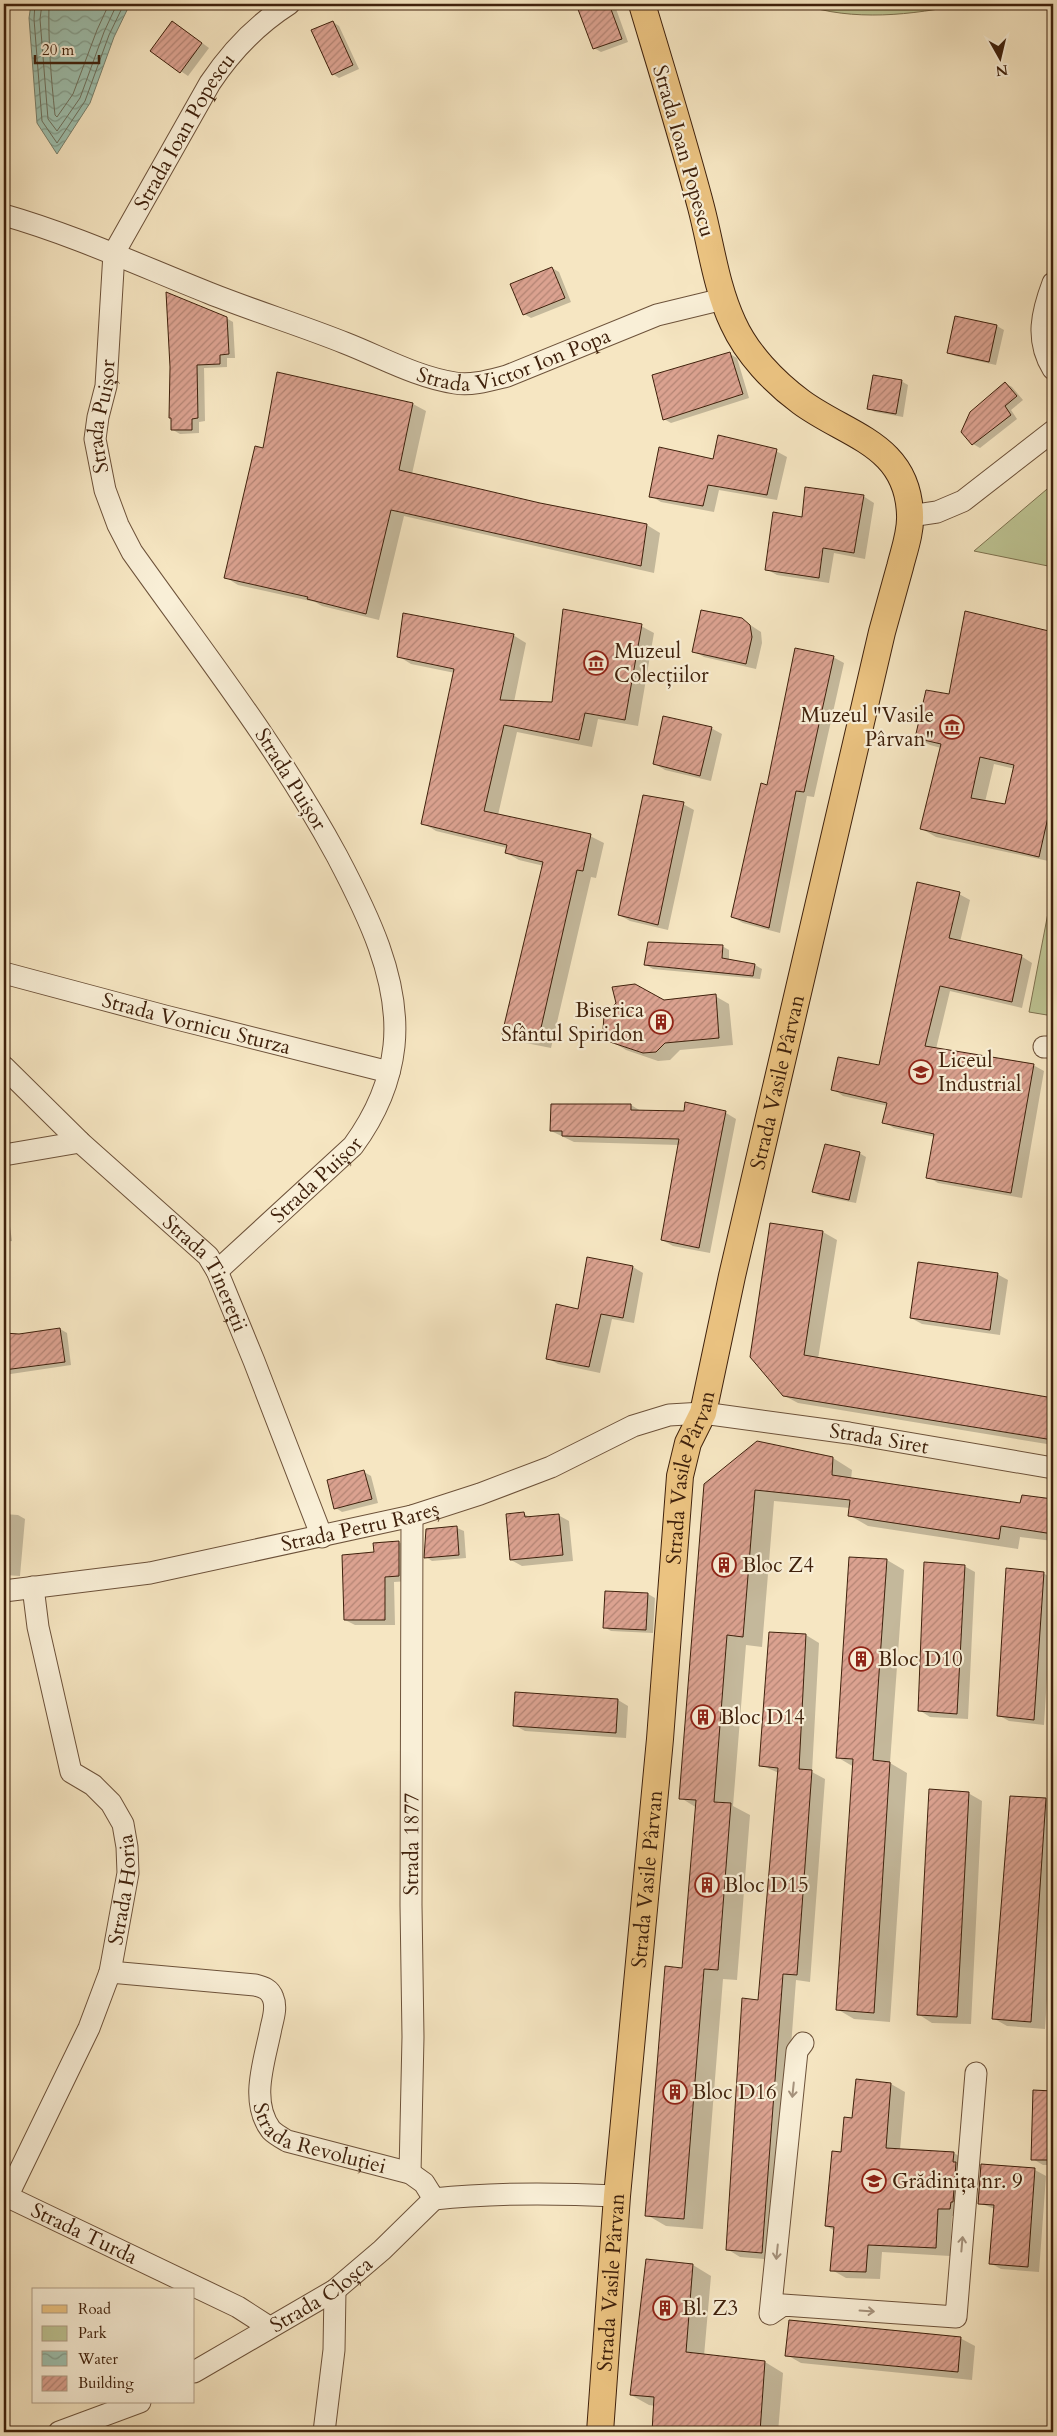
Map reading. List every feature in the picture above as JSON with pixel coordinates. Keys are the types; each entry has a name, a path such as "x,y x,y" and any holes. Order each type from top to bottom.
{"main road":[{"name":"Strada Ioan Popescu","path":"642,4 701,206 723,299"},
{"path":"723,299 733,325 747,346 772,376 801,402 867,439 884,453 898,471 907,492 910,516"},
{"name":"Strada Vasile Pârvan","path":"600,2432 618,2196 660,1739 680,1476 688,1443 703,1413 732,1276 834,837 906,542 910,516"}],"street":[{"name":"Strada Ioan Popescu","path":"114,254 210,82 226,60 268,11 289,4"},
{"name":"Strada Victor Ion Popa","path":"4,215 37,224 209,293 345,343 426,377 458,383 485,381 507,376 657,315 723,299"},
{"name":"Strada Puișor","path":"114,254 106,386 98,417 95,439 105,490 118,525 132,552 240,699 291,776 358,896 374,932 386,971 392,1010 394,1044 389,1072 376,1110 369,1124 353,1146 217,1271"},
{"path":"1053,283 1043,309 1040,333 1053,369"},
{"path":"910,516 937,512 963,501 1053,431"},
{"name":"Strada Vornicu Sturza","path":"4,973 165,1016 389,1072"},
{"name":"Strada Tinereții","path":"4,1067 80,1142 208,1256 217,1271 290,1450 322,1537"},
{"path":"4,1155 80,1142"},
{"name":"Strada Siret","path":"703,1413 849,1433 1053,1468"},
{"name":"Strada Petru Rareș","path":"4,1590 150,1573 412,1516 480,1494 551,1467 633,1426 669,1415 703,1413"},
{"name":"Strada 1877","path":"410,2173 413,2037 411,1905 412,1516"},
{"name":"Strada Horia","path":"6,2196 89,2028 110,1972 128,1873 128,1847 123,1824 111,1803 94,1785 71,1772 38,1627 33,1587"},
{"name":"Strada Revoluției","path":"110,1972 255,1985 267,1989 273,1998 274,2012 261,2084 260,2103 264,2118 272,2131 286,2141 410,2173 424,2183 434,2199"},
{"path":"803,2043 797,2051 770,2314 783,2305 956,2317 976,2073"},
{"path":"434,2199 484,2194 546,2192 618,2196"},
{"name":"Strada Turda","path":"6,2196 238,2307 269,2327"},
{"name":"Strada Cloșca","path":"195,2371 335,2290 382,2250 434,2199"},
{"path":"324,2432 334,2350 335,2290"},
{"path":"59,2432 135,2404"}],"green space":[{"path":"801,4 965,4 904,14 862,15 821,10"},
{"path":"1053,484 1053,567 974,551"},
{"path":"1053,893 1053,1016 1029,1012"}],"water":[{"path":"31,4 130,4 114,37 90,103 57,154 37,123 29,18"}],"building":[{"path":"576,4 609,4 622,39 593,49"},
{"path":"172,21 202,43 180,73 150,51"},
{"path":"333,21 353,65 332,75 311,30"},
{"path":"552,267 565,298 523,315 510,284"},
{"path":"166,292 227,317 229,354 220,355 220,364 197,365 198,418 192,419 192,430 171,430 171,418 169,418 170,367"},
{"path":"955,316 997,325 989,362 947,353"},
{"path":"730,352 743,394 663,420 652,375"},
{"path":"277,372 413,403 399,470 540,503 647,524 641,566 391,510 366,614 307,599 308,597 224,578 255,446 263,448"},
{"path":"873,375 902,380 896,414 867,409"},
{"path":"1005,382 1017,396 1005,406 1011,415 972,445 961,432 970,412"},
{"path":"718,435 777,449 767,495 708,485 703,506 649,497 659,447 713,459"},
{"path":"805,487 864,495 854,553 823,548 819,578 765,570 773,512 802,517"},
{"path":"563,609 642,624 625,720 585,713 579,740 504,725 484,811 591,834 583,871 577,870 538,1041 502,1034 543,862 505,853 507,845 421,824 454,669 397,657 403,613 514,634 500,700 552,702"},
{"path":"701,610 742,618 750,625 752,637 746,664 692,652"},
{"name":"Muzeul \"Vasile Pârvan\"","path":"965,611 1053,632 1053,795 1039,857 920,829 941,744 915,738 926,690 949,694","holes":["980,757 1014,765 1005,804 971,798"]},
{"path":"795,648 834,656 804,792 796,791 769,928 731,917 761,783 767,785"},
{"path":"663,716 712,727 700,776 653,764"},
{"path":"643,795 684,802 658,925 618,915"},
{"path":"917,882 960,892 949,938 1022,955 1012,1002 940,986 925,1046 1034,1064 1011,1193 926,1178 934,1134 882,1123 887,1103 831,1090 838,1057 879,1065"},
{"path":"648,942 723,945 722,958 755,964 753,976 644,965"},
{"name":"Biserica Sfântul Spiridon","path":"635,984 664,1000 716,994 719,1038 665,1043 656,1052 643,1053 610,1042 603,1030 604,1015 616,1003 612,987"},
{"path":"685,1102 726,1111 699,1248 661,1240 679,1139 562,1136 562,1131 550,1131 551,1104 631,1104 631,1110 684,1111"},
{"path":"825,1144 860,1152 849,1200 812,1192"},
{"path":"770,1223 823,1231 804,1355 1053,1398 1053,1440 783,1396 750,1357"},
{"path":"587,1257 633,1266 623,1318 601,1314 589,1367 546,1359 556,1304 578,1309"},
{"path":"918,1262 998,1273 990,1330 910,1318"},
{"path":"60,1328 65,1362 4,1370 4,1333 19,1334"},
{"path":"757,1441 833,1457 832,1475 1020,1503 1022,1495 1053,1499 1053,1534 1001,1526 999,1539 848,1516 850,1500 755,1490 743,1637 727,1635 714,1802 731,1803 718,1970 704,1969 684,2219 645,2216 665,1966 682,1968 696,1800 679,1799 704,1484"},
{"path":"364,1470 372,1499 334,1509 327,1480"},
{"path":"524,1512 525,1517 559,1514 563,1555 510,1560 506,1514"},
{"path":"457,1526 459,1555 424,1558 426,1529"},
{"path":"399,1541 399,1576 385,1577 385,1620 344,1620 342,1555 374,1552 373,1543"},
{"path":"849,1557 887,1559 873,1760 890,1762 874,2013 836,2010 853,1759 836,1758"},
{"path":"924,1562 965,1565 957,1714 918,1711"},
{"path":"1006,1568 1044,1572 1034,1720 997,1716"},
{"path":"605,1591 648,1593 646,1630 603,1628"},
{"path":"769,1632 806,1634 799,1769 812,1770 797,1975 783,1974 762,2253 726,2250 742,1998 758,2000 778,1768 759,1766"},
{"path":"515,1692 618,1699 616,1733 513,1726"},
{"path":"929,1789 969,1792 957,2017 917,2015"},
{"path":"1010,1796 1046,1798 1031,2022 992,2019"},
{"path":"856,2079 891,2083 886,2148 954,2152 953,2162 956,2162 953,2202 951,2202 950,2209 938,2209 936,2248 868,2245 866,2272 830,2271 834,2227 825,2226 832,2151 841,2152 844,2117 852,2118"},
{"path":"1033,2090 1053,2091 1053,2160 1031,2160"},
{"path":"981,2164 1035,2168 1028,2267 989,2264 994,2205 978,2204"},
{"name":"Bl. Z3","path":"646,2259 693,2264 686,2352 765,2361 760,2432 652,2432 654,2397 630,2395"},
{"path":"789,2320 961,2337 958,2372 785,2356"}],"place":[{"name":"Muzeul Colecțiilor","path":"596,663"},
{"name":"Muzeul \"Vasile Pârvan\"","path":"952,727"},
{"name":"Biserica Sfântul Spiridon","path":"661,1022"},
{"name":"Liceul Industrial","path":"921,1072"},
{"name":"Bloc Z4","path":"724,1565"},
{"name":"Bloc D10","path":"861,1659"},
{"name":"Bloc D14","path":"703,1717"},
{"name":"Bloc D15","path":"707,1885"},
{"name":"Bloc D16","path":"675,2092"},
{"name":"Grădinița nr. 9","path":"874,2181"},
{"name":"Bl. Z3","path":"665,2308"}]}
